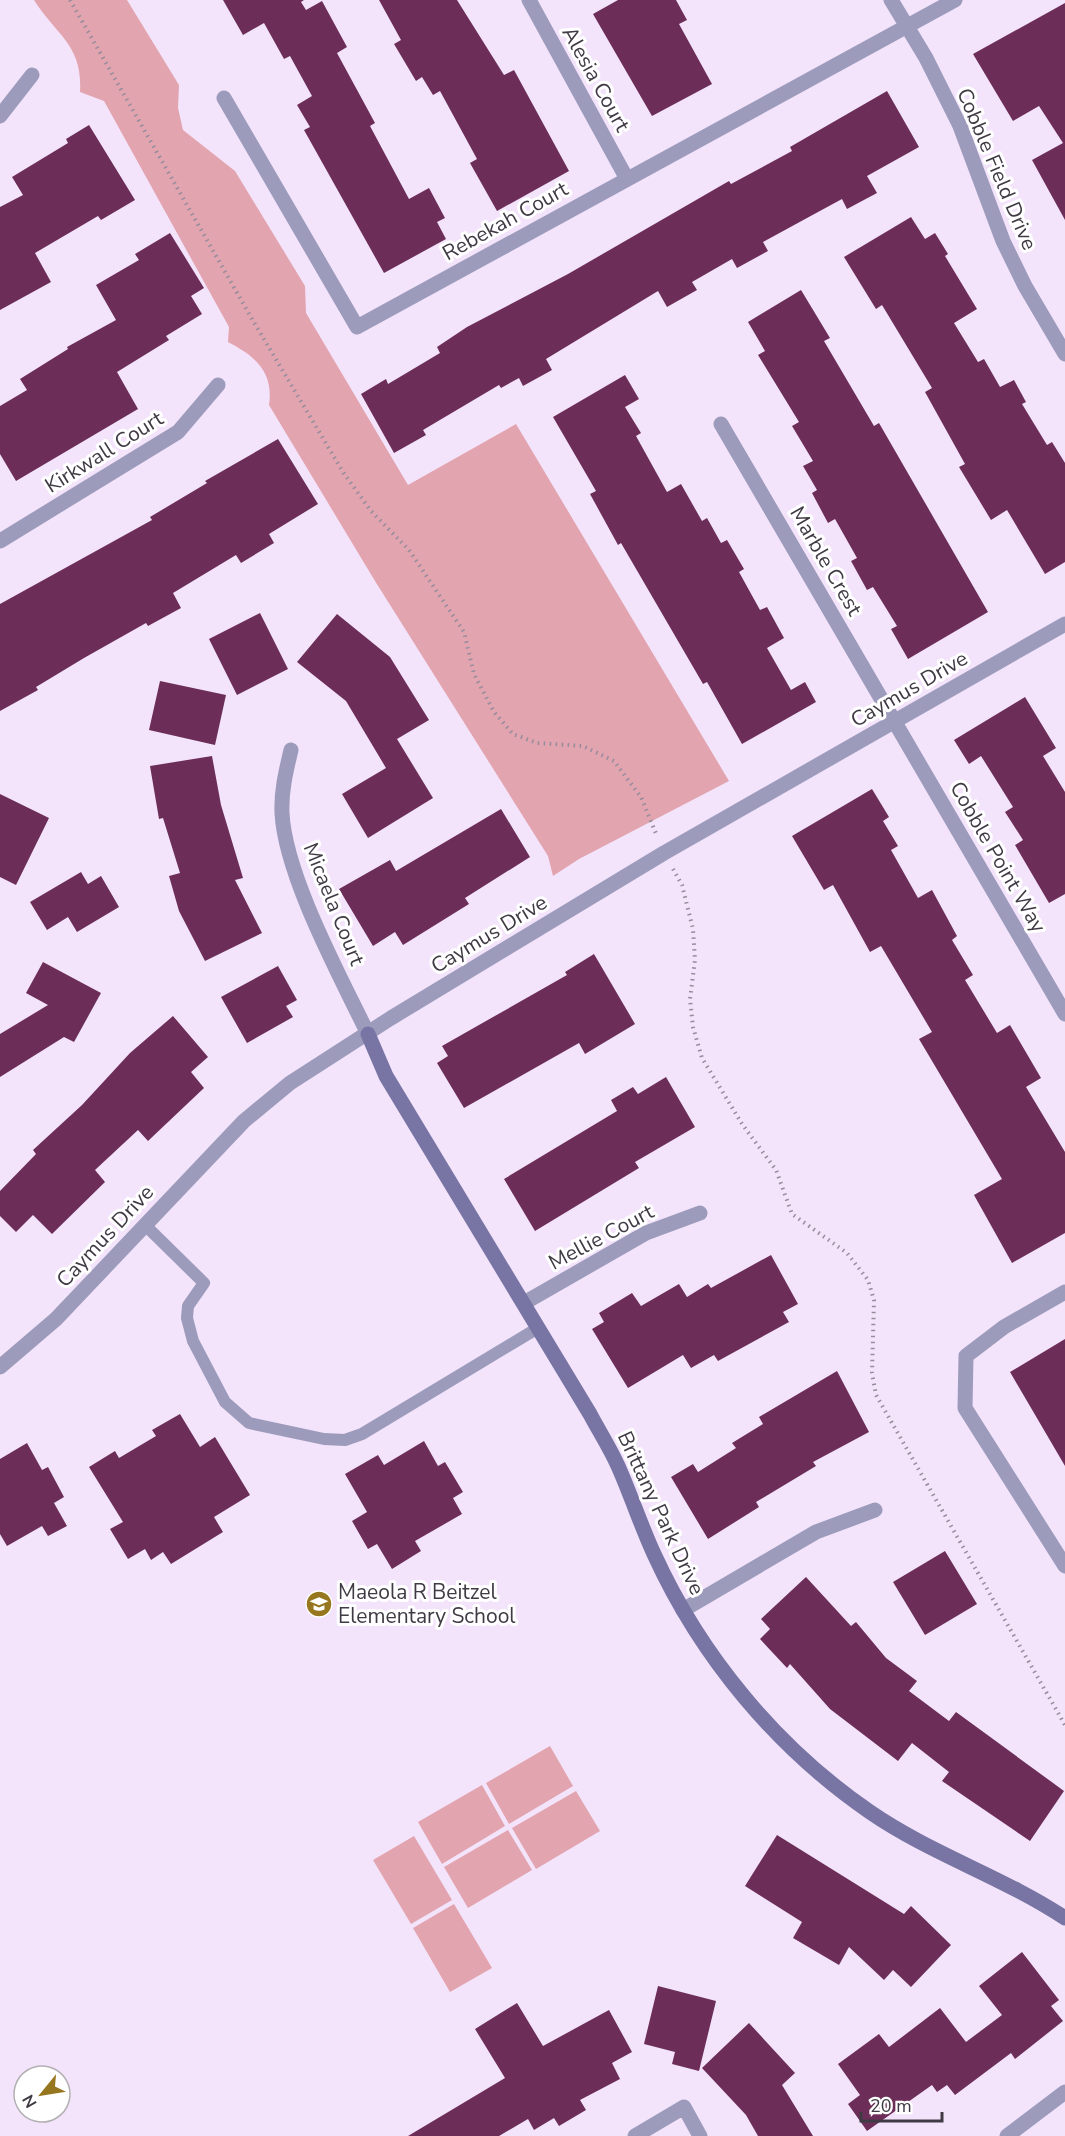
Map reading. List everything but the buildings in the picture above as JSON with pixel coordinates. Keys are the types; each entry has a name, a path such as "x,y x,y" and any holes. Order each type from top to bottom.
{"street":[{"name":"Alesia Court","path":"529,0 627,179"},
{"name":"Cobble Field Drive","path":"891,0 960,126 1007,250 1025,286 1065,354"},
{"name":"Rebekah Court","path":"224,98 357,327 956,0"},
{"path":"0,116 32,75"},
{"name":"Kirkwall Court","path":"0,541 178,432 218,385"},
{"name":"Marble Crest","path":"721,424 895,721"},
{"name":"Caymus Drive","path":"0,1367 56,1319 244,1121 290,1083 664,853 1065,624"},
{"name":"Cobble Point Way","path":"895,721 1065,1014"},
{"name":"Micaela Court","path":"291,750 283,784 282,814 287,843 301,886 368,1034"},
{"name":"Brittany Park Drive","path":"368,1034 386,1076 524,1303 617,1465 654,1554 683,1610 730,1681 772,1730 819,1773 871,1812 926,1845 1007,1884 1065,1918"},
{"name":"Mellie Court","path":"524,1303 646,1233 700,1213"},
{"path":"1065,1292 1004,1327 966,1356 965,1408 1065,1566"},
{"path":"683,1610 816,1532 875,1510"},
{"path":"1006,2136 1065,2092"},
{"path":"635,2136 684,2107 700,2136"}],"lane":[{"path":"145,1225 204,1283 188,1306 187,1318 193,1341 225,1401 249,1423 300,1435 345,1440 378,1426 538,1328"}],"path":[{"path":"70,0 252,319 343,472 371,511 409,550 464,632 474,674 494,712 513,734 537,742 583,746 614,761 641,797 664,853 681,885 693,929 695,960 690,999 693,1027 702,1058 742,1124 776,1170 792,1214 847,1253 868,1280 874,1300 872,1373 876,1395 1065,1725"}],"shaded area":[{"path":"34,0 127,0 179,85 178,108 183,130 235,171 305,286 306,313 408,485 516,424 729,781 579,859 553,876 548,856 375,581 269,405 270,393 265,374 254,359 228,342 229,327 104,101 80,92 80,76 73,51"},
{"path":"550,1746 573,1786 509,1824 486,1783"},
{"path":"482,1785 505,1826 442,1864 418,1822"},
{"path":"576,1791 600,1831 536,1869 512,1828"},
{"path":"508,1830 532,1870 468,1908 444,1867"},
{"path":"414,1836 452,1900 411,1924 373,1860"},
{"path":"454,1904 492,1968 450,1992 413,1928"}],"place":[{"name":"Maeola R Beitzel Elementary School","path":"319,1604"}]}
